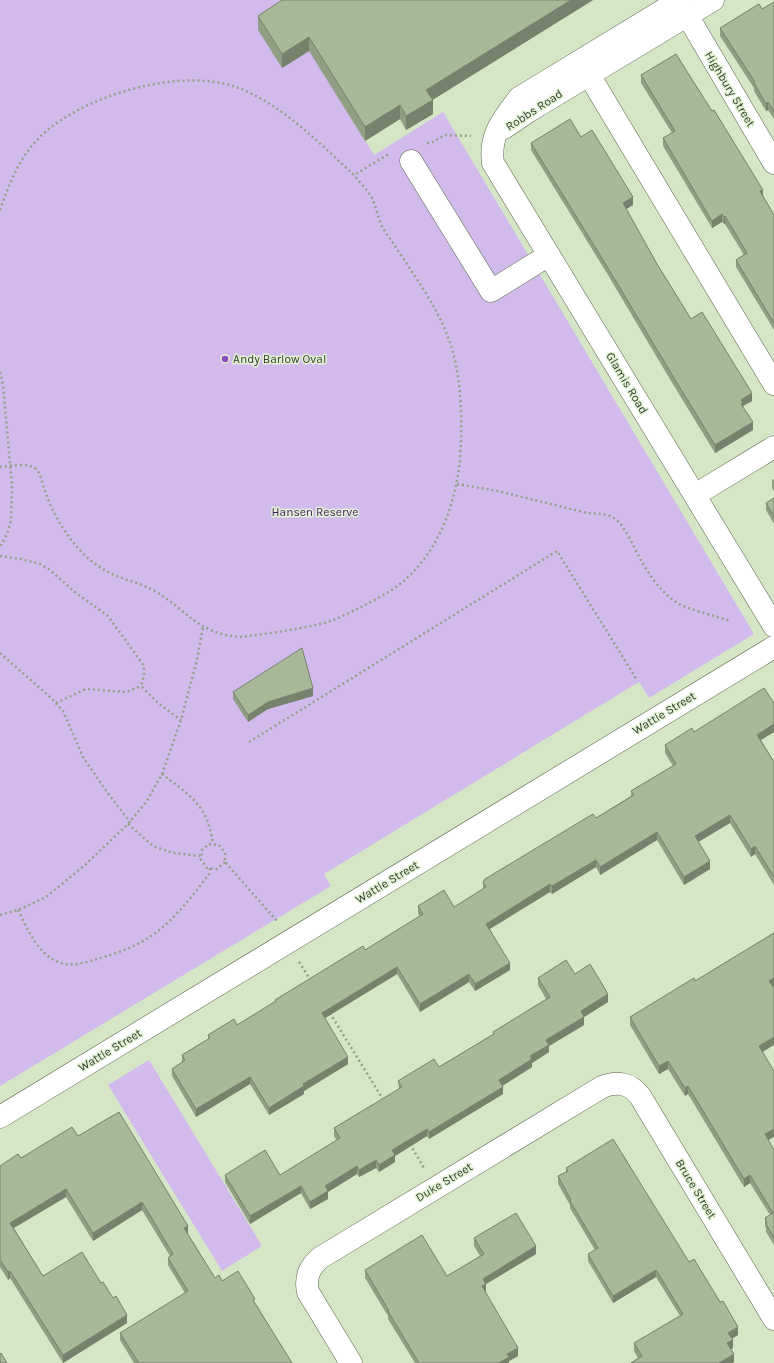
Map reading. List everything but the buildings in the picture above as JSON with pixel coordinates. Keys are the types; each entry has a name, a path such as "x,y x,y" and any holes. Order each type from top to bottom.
{"street":[{"name":"Robbs Road","path":"494,137 505,115 519,98 683,8 713,0"},
{"name":"Robbs Road","path":"494,137 510,123 589,75 683,8"},
{"name":"Highbury Street","path":"683,8 774,163"},
{"path":"589,75 774,384"},
{"name":"Glamis Road","path":"494,137 492,151 493,163 774,626"},
{"path":"411,161 491,291 549,255"},
{"path":"695,495 774,447"},
{"name":"Wattle Street","path":"0,1117 774,647"},
{"name":"Bruce Street","path":"602,1087 615,1083 622,1084 632,1088 640,1096 774,1319"},
{"name":"Duke Street","path":"351,1363 308,1292 306,1285 308,1272 313,1264 320,1258 602,1087"}],"path":[{"path":"0,210 19,164 29,150 49,129 75,112 113,95 138,88 178,81 206,80 237,87 252,94 298,125 354,175 373,200 382,226 441,320 454,353 459,385 461,423 461,452 457,484 446,519 436,540 424,559 406,579 379,598 338,618 321,624 263,634 228,636 214,632 203,627 154,590 106,570 82,553 69,538 58,520 38,472 34,468 28,466 0,467"},
{"path":"424,143 431,144 446,135 494,137"},
{"path":"354,175 396,150 411,161"},
{"path":"0,372 3,385 12,485 11,521 8,534 0,547"},
{"path":"457,484 498,491 587,513 609,516 615,519 622,527 642,563 658,586 674,600 687,608 730,621"},
{"path":"249,742 557,551 637,680"},
{"path":"0,556 40,564 50,570 76,593 108,616 144,666 144,676 141,686"},
{"path":"0,915 18,910 46,897 85,865 129,823 148,801 162,774 181,720 197,660 203,627"},
{"path":"0,653 56,703 62,711 83,757 129,823 153,846 173,853 201,856"},
{"path":"141,686 158,703 181,720"},
{"path":"56,703 86,689 126,692 141,686"},
{"path":"162,774 188,794 202,810 209,825 213,844"},
{"path":"225,862 217,869 207,868 201,860 202,850 209,844 219,845 225,853 225,862 276,920 278,925"},
{"path":"18,910 34,941 49,957 57,962 75,965 113,954 158,932 187,902 209,874 210,868"},
{"path":"300,964 313,985"},
{"path":"329,1012 387,1106"},
{"path":"407,1140 436,1187"}],"green space":[{"name":"Hansen Reserve","path":"0,0 303,0 285,11 374,155 443,112 754,634 649,698 639,682 324,874 331,886 0,1086"},
{"path":"149,1060 262,1246 222,1271 108,1085"}],"place":[{"name":"Andy Barlow Oval","path":"225,359"}]}
